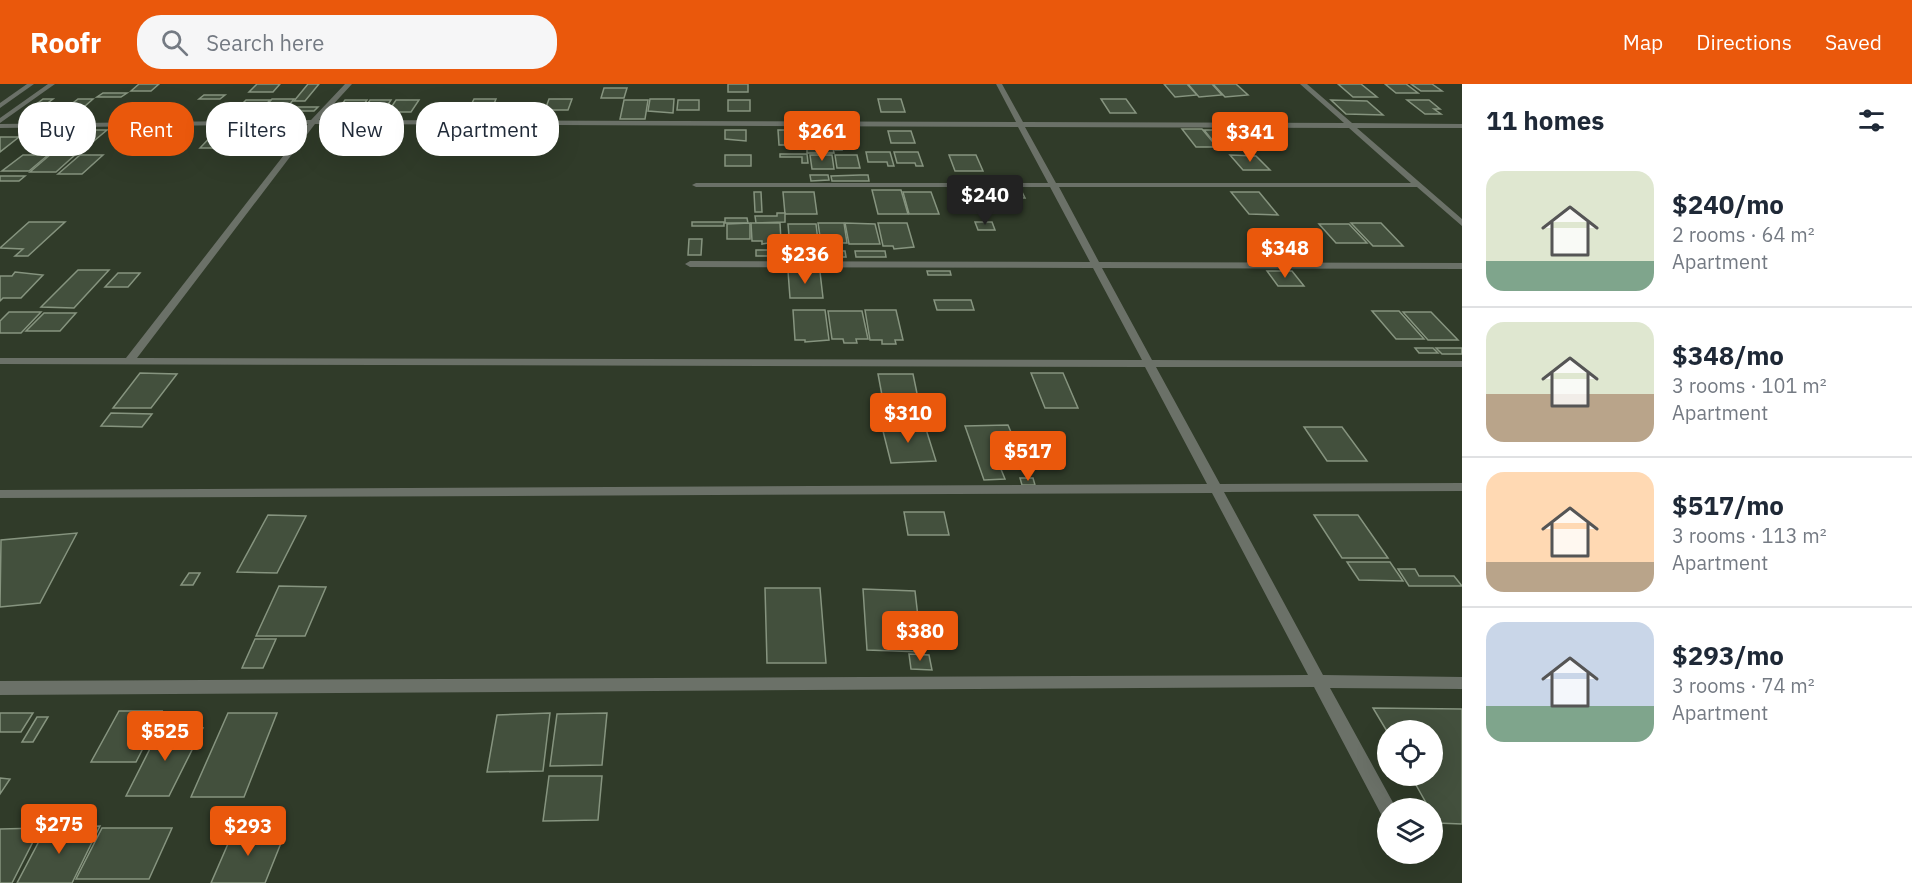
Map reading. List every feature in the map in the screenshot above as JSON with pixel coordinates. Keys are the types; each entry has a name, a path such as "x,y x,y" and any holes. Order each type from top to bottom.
{"street":[{"path":"0,106 31,84"},
{"path":"0,121 52,84"},
{"path":"130,360 314,122 349,84"},
{"path":"999,84 1382,798"},
{"path":"1303,84 1462,223"},
{"path":"0,126 314,122 1462,126"},
{"path":"696,185 1419,185"},
{"path":"690,264 1462,266"},
{"path":"0,361 1462,364"},
{"path":"0,494 1462,487"},
{"path":"0,688 1319,681 1462,683"}],"building":[{"path":"139,84 159,84 151,91 131,91"},
{"path":"257,84 280,84 273,92 249,92"},
{"path":"308,84 319,84 305,101 294,101"},
{"path":"728,84 748,84 748,92 728,92"},
{"path":"1164,84 1187,84 1197,95 1175,97"},
{"path":"1188,84 1212,84 1222,95 1199,97"},
{"path":"1213,84 1236,84 1248,95 1225,97"},
{"path":"1338,84 1361,84 1377,97 1353,97"},
{"path":"1385,84 1406,84 1418,93 1396,93"},
{"path":"1411,84 1432,84 1442,91 1421,91"},
{"path":"604,88 627,88 624,98 601,98"},
{"path":"103,93 127,93 121,97 97,97"},
{"path":"204,95 225,95 220,99 199,99"},
{"path":"43,99 53,99 49,102 39,102"},
{"path":"78,99 93,99 90,102 74,102"},
{"path":"272,99 294,99 292,102 269,102"},
{"path":"474,99 496,99 495,102 472,102"},
{"path":"549,99 572,99 568,110 559,110 559,102 548,102"},
{"path":"650,99 674,99 673,113 648,111"},
{"path":"878,99 901,99 905,112 881,112"},
{"path":"1101,99 1126,99 1136,113 1110,113"},
{"path":"246,100 270,100 268,102 244,102"},
{"path":"345,100 367,100 366,102 344,102"},
{"path":"370,100 391,100 390,102 369,102"},
{"path":"396,100 419,100 411,112 404,112 404,102 395,102"},
{"path":"624,100 648,100 645,119 620,119"},
{"path":"678,100 699,100 699,110 677,110"},
{"path":"728,100 750,100 750,111 728,111"},
{"path":"1331,100 1367,101 1383,115 1346,114"},
{"path":"1407,100 1429,100 1440,109 1434,109 1441,114 1425,114"},
{"path":"307,107 318,107 314,111 307,111"},
{"path":"831,129 845,129 846,132 838,132 842,150 835,150"},
{"path":"1182,129 1202,129 1217,147 1196,147"},
{"path":"96,130 107,130 96,139"},
{"path":"725,130 746,130 746,141 725,139"},
{"path":"778,130 804,130 806,145 779,145"},
{"path":"1204,130 1233,130 1248,147 1218,147"},
{"path":"888,131 911,131 915,143 891,143"},
{"path":"0,137 18,137 18,138 0,152"},
{"path":"807,148 833,148 834,153 807,153"},
{"path":"866,152 890,152 894,166 888,166 887,162 868,162"},
{"path":"894,152 918,152 923,166 916,166 915,163 897,163"},
{"path":"780,154 807,154 808,163 802,163 802,157 780,157"},
{"path":"103,155 82,174 58,174 79,156"},
{"path":"725,155 751,155 751,166 725,166"},
{"path":"810,155 832,155 834,169 812,169"},
{"path":"835,155 857,155 860,168 837,168"},
{"path":"949,155 976,155 983,171 955,171"},
{"path":"1230,155 1256,156 1270,170 1243,170"},
{"path":"22,156 47,156 29,171 2,171"},
{"path":"49,156 74,156 56,172 30,172"},
{"path":"810,175 828,175 829,180 811,181"},
{"path":"868,175 869,181 832,181 831,176"},
{"path":"0,176 25,176 19,181 0,181"},
{"path":"872,190 901,190 908,214 878,214"},
{"path":"754,192 761,192 762,212 755,212"},
{"path":"783,192 814,192 817,214 785,214"},
{"path":"903,192 931,192 939,214 909,214"},
{"path":"1008,192 1022,192 1025,198 1011,198"},
{"path":"1231,192 1259,192 1278,215 1249,214"},
{"path":"777,213 785,213 785,222 756,223 755,216 777,216"},
{"path":"725,218 747,218 748,223 725,223"},
{"path":"29,222 65,222 28,256 15,256 23,249 0,248"},
{"path":"692,222 724,222 724,226 692,226"},
{"path":"975,222 992,222 995,230 978,230"},
{"path":"750,223 750,239 727,239 727,224"},
{"path":"751,223 780,223 781,241 762,244 762,241 752,241"},
{"path":"818,223 844,223 847,243 821,243"},
{"path":"845,223 875,224 880,244 849,244"},
{"path":"878,223 907,223 914,247 894,249 893,246 883,246"},
{"path":"1351,223 1381,223 1403,246 1373,246"},
{"path":"788,224 816,224 818,241 809,241 808,236 789,236"},
{"path":"1319,224 1349,224 1367,243 1336,243"},
{"path":"689,239 702,239 701,255 688,255"},
{"path":"756,250 786,250 787,256 756,256"},
{"path":"789,250 822,250 823,258 789,258"},
{"path":"824,251 845,251 846,257 825,257"},
{"path":"855,251 885,251 886,257 856,257"},
{"path":"78,270 109,270 74,308 41,307"},
{"path":"788,271 820,272 823,298 790,298"},
{"path":"927,271 950,271 951,275 928,275"},
{"path":"1267,271 1292,271 1304,286 1278,286"},
{"path":"15,272 43,275 21,298 3,298 0,301 0,276 12,276"},
{"path":"118,273 140,273 128,287 105,287"},
{"path":"934,300 971,300 974,310 937,310"},
{"path":"793,310 825,310 829,340 805,342 805,340 795,340"},
{"path":"865,310 896,310 903,340 895,340 896,344 882,344 882,340 870,340"},
{"path":"828,311 862,311 868,339 856,339 857,343 844,343 843,339 832,339"},
{"path":"1372,311 1399,311 1424,339 1396,339"},
{"path":"9,312 41,312 21,333 0,333 0,321"},
{"path":"1403,312 1431,312 1458,340 1428,340"},
{"path":"44,313 76,313 60,331 26,331"},
{"path":"1415,348 1433,348 1438,353 1419,353"},
{"path":"1436,348 1462,348 1462,354 1442,354"},
{"path":"140,373 177,374 151,408 113,408"},
{"path":"1031,373 1063,373 1078,408 1045,408"},
{"path":"878,374 913,374 919,403 884,406"},
{"path":"111,413 152,414 142,427 101,426"},
{"path":"1008,425 1023,461 998,462 1005,479 984,480 965,426"},
{"path":"925,426 936,461 891,463 882,427"},
{"path":"1304,427 1342,427 1367,461 1327,461"},
{"path":"1020,478 1033,478 1035,485 1022,485"},
{"path":"904,512 944,512 949,535 908,535"},
{"path":"268,515 306,516 277,573 237,572"},
{"path":"1314,515 1358,515 1388,558 1342,558"},
{"path":"77,533 40,603 0,607 1,540"},
{"path":"1347,562 1390,562 1403,581 1359,580"},
{"path":"1398,569 1415,569 1419,576 1454,576 1462,586 1409,586"},
{"path":"189,573 200,573 193,585 181,585"},
{"path":"279,586 326,587 305,636 256,636"},
{"path":"765,588 820,588 826,663 767,663"},
{"path":"863,589 915,591 922,652 867,650"},
{"path":"255,639 276,639 263,668 242,668"},
{"path":"909,654 929,655 932,670 911,669"},
{"path":"1373,708 1462,709 1462,824 1443,823 1443,798 1423,798 1417,786 1443,786 1443,720 1380,720"},
{"path":"119,711 162,711 136,762 91,762"},
{"path":"0,713 33,713 21,732 0,732"},
{"path":"228,713 277,713 244,797 191,797"},
{"path":"550,713 543,771 487,772 497,715"},
{"path":"607,713 602,765 550,766 557,714"},
{"path":"37,717 48,717 33,742 22,742"},
{"path":"161,727 203,728 169,796 126,796"},
{"path":"549,776 602,776 598,820 543,821"},
{"path":"0,778 10,779 0,794"},
{"path":"100,826 72,883 17,883 46,828"},
{"path":"40,828 12,883 0,883 0,829"},
{"path":"102,828 172,828 149,879 76,879"},
{"path":"234,830 285,833 265,883 211,883"}]}
